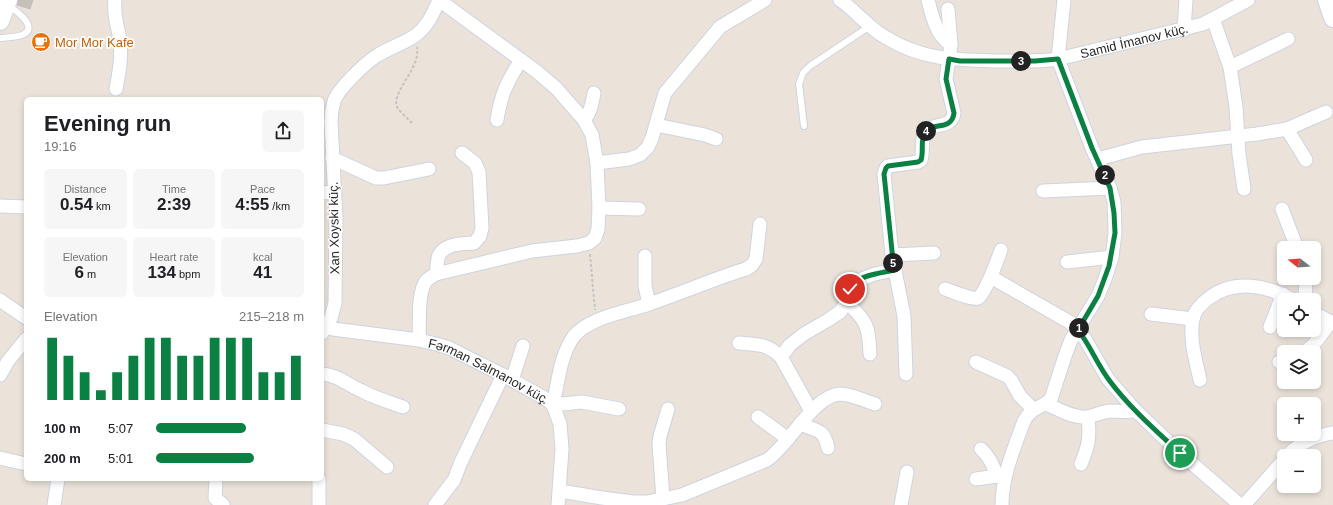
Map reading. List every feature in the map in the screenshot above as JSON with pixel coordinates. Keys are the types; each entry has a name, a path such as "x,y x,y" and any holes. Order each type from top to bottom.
{"street":[{"path":"115,0 115,19 120,40 116,89"},
{"path":"419,340 421,296 425,282 430,277 436,274 532,251 577,246 589,243 595,238 598,229 599,208 597,163 592,135 584,120 556,88 521,60 439,0"},
{"name":"Xan Xoyski küç.","path":"324,328 331,318 335,303 336,218 328,193 332,158 330,122 335,100 341,90 366,64 377,55 414,37 431,19 439,0"},
{"path":"597,163 629,159 640,155 648,147 665,93 710,36 720,27 765,0"},
{"name":"Samid İmanov küç.","path":"840,0 885,38 930,56 960,61 1035,61 1058,59 1184,30 1203,24 1248,0"},
{"path":"928,0 933,19 940,35 951,45"},
{"path":"1002,505 1001,476 1028,414 1033,409 1046,404 1051,399 1065,356 1098,296 1105,280 1112,257 1115,233 1114,213 1110,188 1092,148 1058,59 1064,0"},
{"path":"1184,30 1186,0"},
{"path":"1327,0 1333,18"},
{"path":"0,21 6,1"},
{"path":"906,374 904,316 894,270 884,174 888,166 918,162 921,160 923,137 925,132 950,123 953,119 954,113 946,79 951,45 948,10"},
{"path":"1213,19 1230,67 1236,107 1239,154 1244,189"},
{"path":"1230,67 1288,39"},
{"path":"497,120 499,104 507,83 521,60"},
{"path":"584,120 588,115 594,93"},
{"path":"1098,159 1149,146 1286,129 1326,112"},
{"path":"656,125 705,135 716,139"},
{"path":"1286,129 1306,160"},
{"path":"436,274 439,256 444,250 454,245 474,243 480,236 482,228 479,172 475,164 462,153"},
{"path":"332,158 376,178 384,178 429,168"},
{"path":"1043,190 1110,188"},
{"path":"0,206 24,207"},
{"path":"599,208 639,208"},
{"path":"1282,209 1294,241"},
{"path":"619,409 582,402 570,402 553,405 562,361 568,345 579,331 596,321 649,304 702,283 746,269 752,265 756,259 760,224"},
{"path":"945,289 976,299 980,297 991,277 1001,250"},
{"path":"892,255 934,252"},
{"path":"645,256 644,286 649,304"},
{"path":"1067,262 1112,257"},
{"path":"781,357 790,345 804,334 840,312 847,302 852,284 875,274 894,270"},
{"path":"991,277 1071,323 1092,349 1108,379 1135,410 1180,453 1240,505"},
{"path":"1200,380 1192,338 1193,319 1198,308 1206,300 1222,290 1238,286 1249,286 1279,293"},
{"path":"0,300 24,317"},
{"path":"847,302 857,312 867,326 869,332 870,354"},
{"path":"1151,314 1193,319"},
{"path":"1270,327 1277,315"},
{"path":"1313,345 1332,322 1321,316"},
{"name":"Fərman Salmanov küç.","path":"324,329 419,340 449,348 539,394 553,405 560,424 562,449 558,505"},
{"path":"0,375 8,361 24,341"},
{"path":"740,343 764,346 772,349 781,357 811,411"},
{"path":"435,505 454,480 461,462 508,378 523,346"},
{"path":"976,362 1007,376 1020,396 1033,409"},
{"path":"324,374 336,377 361,391 402,407"},
{"path":"560,491 633,503 663,499 686,500 767,460 775,454 822,400 838,394 844,394 876,404"},
{"path":"1046,404 1074,415 1088,417 1110,411 1128,412 1135,410"},
{"path":"663,499 659,444 668,409"},
{"path":"758,417 788,439"},
{"path":"1081,464 1088,446 1088,417"},
{"path":"800,424 821,432 826,438 828,448"},
{"path":"324,430 343,434 354,439 387,467"},
{"path":"1295,449 1311,438 1333,433"},
{"path":"981,449 986,453 1001,476"},
{"path":"0,458 24,464"},
{"path":"1244,505 1277,468"},
{"path":"901,505 907,472"},
{"path":"976,479 1001,476"},
{"path":"54,505 58,481"},
{"path":"216,481 215,498 223,505"},
{"path":"319,481 319,505"}],"lane":[{"path":"0,38 18,37 23,35 28,26 26,20 6,1"},
{"path":"804,126 799,84 803,73 810,66 870,26"}],"path":[{"path":"412,124 398,107 397,100 416,62 418,50 414,37"},
{"path":"589,243 596,321"}],"building":[{"path":"18,0 33,0 30,9 17,5"}],"place":[{"name":"Mor Mor Kafe","path":"41,42"}],"route":[{"path":"850,289 852,284 861,278 894,270 884,174 888,166 918,162 921,160 923,137 925,132 950,123 953,119 954,113 946,79 949,59 960,61 1035,61 1058,59 1092,148 1110,188 1114,202 1115,233 1112,257 1098,296 1078,330 1092,349 1108,379 1135,410 1180,453"}]}
